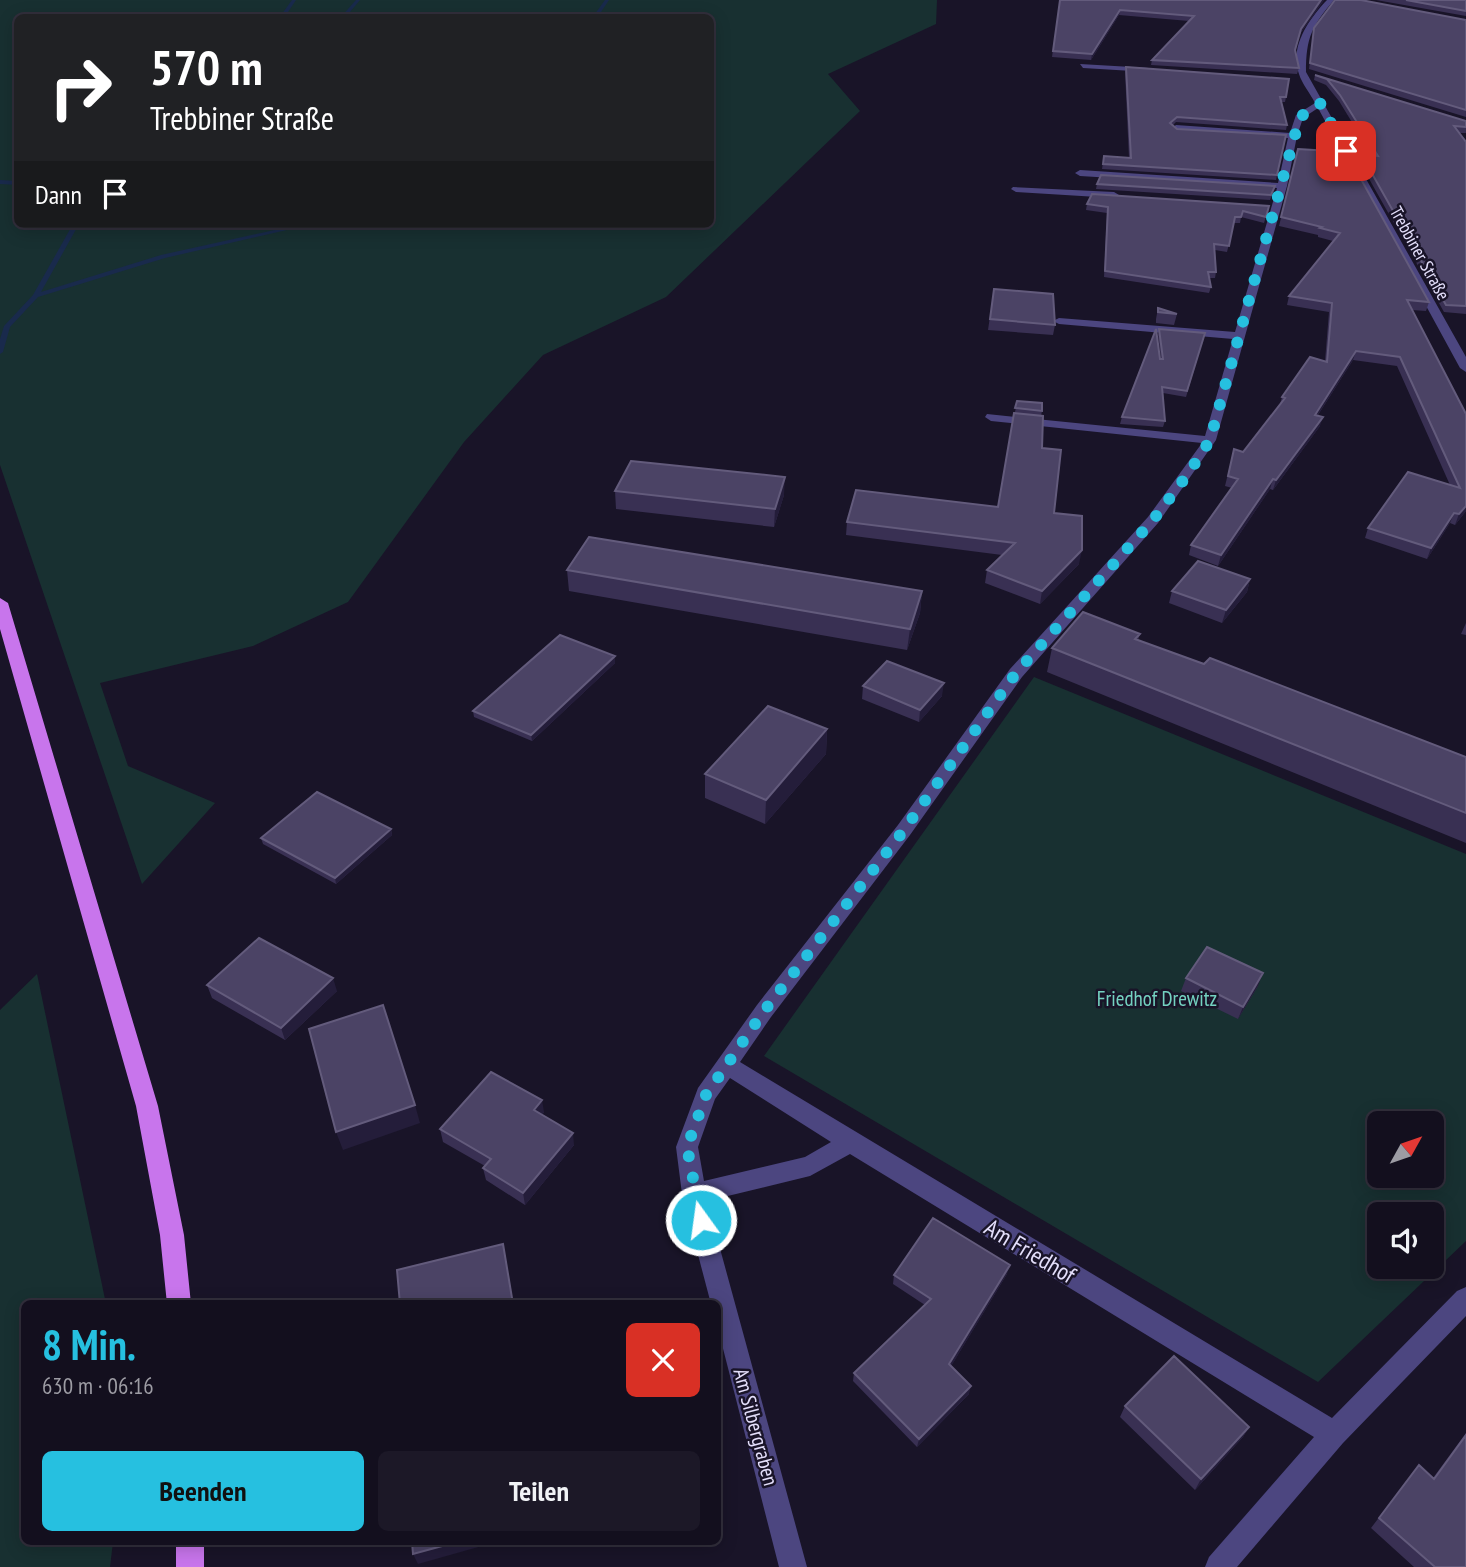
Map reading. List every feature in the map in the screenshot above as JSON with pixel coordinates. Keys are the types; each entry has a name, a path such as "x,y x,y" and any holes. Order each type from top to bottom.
{"main road":[{"path":"0,603 147,1106 172,1235 179,1300"},
{"path":"190,1545 190,1567"}],"street":[{"path":"1292,79 1307,76 1302,47 1310,21 1331,0"},
{"path":"1083,66 1152,70"},
{"name":"Trebbiner Straße","path":"1307,76 1466,368"},
{"name":"Am Silbergraben","path":"793,1567 694,1194 687,1147 706,1095 764,1011 904,830 1016,673 1153,520 1210,440 1238,336 1268,206 1282,186 1300,117 1320,103"},
{"path":"1176,128 1293,136"},
{"path":"1080,173 1282,186"},
{"path":"1016,189 1125,196"},
{"path":"1059,321 1238,336"},
{"path":"991,417 1210,440"},
{"name":"Am Friedhof","path":"727,1065 1334,1434"},
{"path":"694,1194 810,1166 850,1142"},
{"path":"1219,1567 1334,1434 1466,1299"}],"green space":[{"path":"0,0 937,0 936,24 828,74 860,111 666,297 543,355 464,442 348,602 253,646 100,683 128,766 215,803 142,884 0,465"},
{"name":"Friedhof Drewitz","path":"1034,677 1466,854 1466,1241 1444,1262 1444,1202 1367,1202 1367,1279 1426,1279 1318,1382 764,1056"},
{"path":"37,974 105,1300 21,1300 21,1545 113,1545 110,1567 0,1567 0,1010"}],"building":[{"path":"1060,0 1321,0 1301,29 1295,50 1299,68 1152,60 1194,16 1120,10 1092,54 1053,51"},
{"path":"1335,0 1361,0 1466,20 1466,110 1310,63 1314,28"},
{"path":"1406,0 1466,0 1466,11"},
{"path":"1126,67 1289,79 1286,97 1280,97 1287,125 1177,117 1170,123 1177,129 1286,135 1277,175 1103,164 1104,156 1131,158"},
{"path":"1315,75 1466,121 1466,127 1454,126 1466,142 1466,306 1446,305 1361,154 1378,156 1340,95 1327,79"},
{"path":"1298,149 1346,152 1429,302 1407,300 1466,414 1466,506 1459,514 1454,513 1431,548 1368,528 1408,472 1460,488 1400,357 1356,351 1315,415 1323,417 1276,480 1273,479 1221,555 1191,545 1238,479 1228,476 1234,449 1243,452 1285,398 1282,397 1310,357 1327,362 1332,303 1289,296 1340,233 1281,217"},
{"path":"1101,175 1275,186 1271,195 1097,184"},
{"path":"1092,194 1269,206 1266,217 1243,211 1241,217 1235,217 1229,246 1214,244 1216,272 1208,272 1211,287 1105,271 1108,207 1087,204"},
{"path":"994,289 1053,294 1055,325 990,319"},
{"path":"1158,308 1177,314 1158,312"},
{"path":"1156,329 1160,359 1163,359 1159,329 1205,333 1187,391 1162,387 1165,421 1122,417"},
{"path":"1017,401 1042,403 1042,411 1015,408"},
{"path":"1014,413 1043,416 1042,448 1061,450 1054,513 1082,516 1082,550 1042,591 987,570 1015,543 847,522 856,490 998,507"},
{"path":"631,461 785,477 775,509 615,491"},
{"path":"589,537 922,591 910,629 567,570"},
{"path":"1198,561 1250,579 1226,610 1172,591"},
{"path":"1083,612 1140,634 1135,639 1204,664 1210,658 1466,757 1466,813 1052,648"},
{"path":"560,635 615,656 531,735 473,711"},
{"path":"887,661 944,683 920,710 863,686"},
{"path":"768,706 827,729 766,800 705,774"},
{"path":"317,792 391,829 335,878 261,838"},
{"path":"259,938 333,978 281,1028 207,985"},
{"path":"1207,947 1263,973 1243,1007 1186,978"},
{"path":"383,1005 415,1105 336,1132 309,1029"},
{"path":"491,1072 542,1100 534,1110 573,1133 523,1193 483,1168 491,1159 440,1129"},
{"path":"933,1218 1010,1265 949,1364 971,1386 919,1439 854,1373 931,1299 894,1275"},
{"path":"503,1244 512,1300 400,1300 397,1270"},
{"path":"1174,1356 1249,1427 1201,1479 1125,1406"},
{"path":"1466,1435 1466,1567 1435,1567 1379,1518 1419,1465 1434,1479"},
{"path":"412,1545 446,1545 413,1554"}],"waterway":[{"path":"284,14 294,0"},
{"path":"346,14 358,0"},
{"path":"597,14 607,0"},
{"path":"0,182 14,183"},
{"path":"36,296 74,228"},
{"path":"36,296 163,256 292,228"},
{"path":"0,352 7,326 36,296"}],"route":[{"path":"701,1220 687,1147 706,1095 764,1011 904,830 1016,673 1153,520 1210,440 1300,117 1320,103 1346,151"}]}
